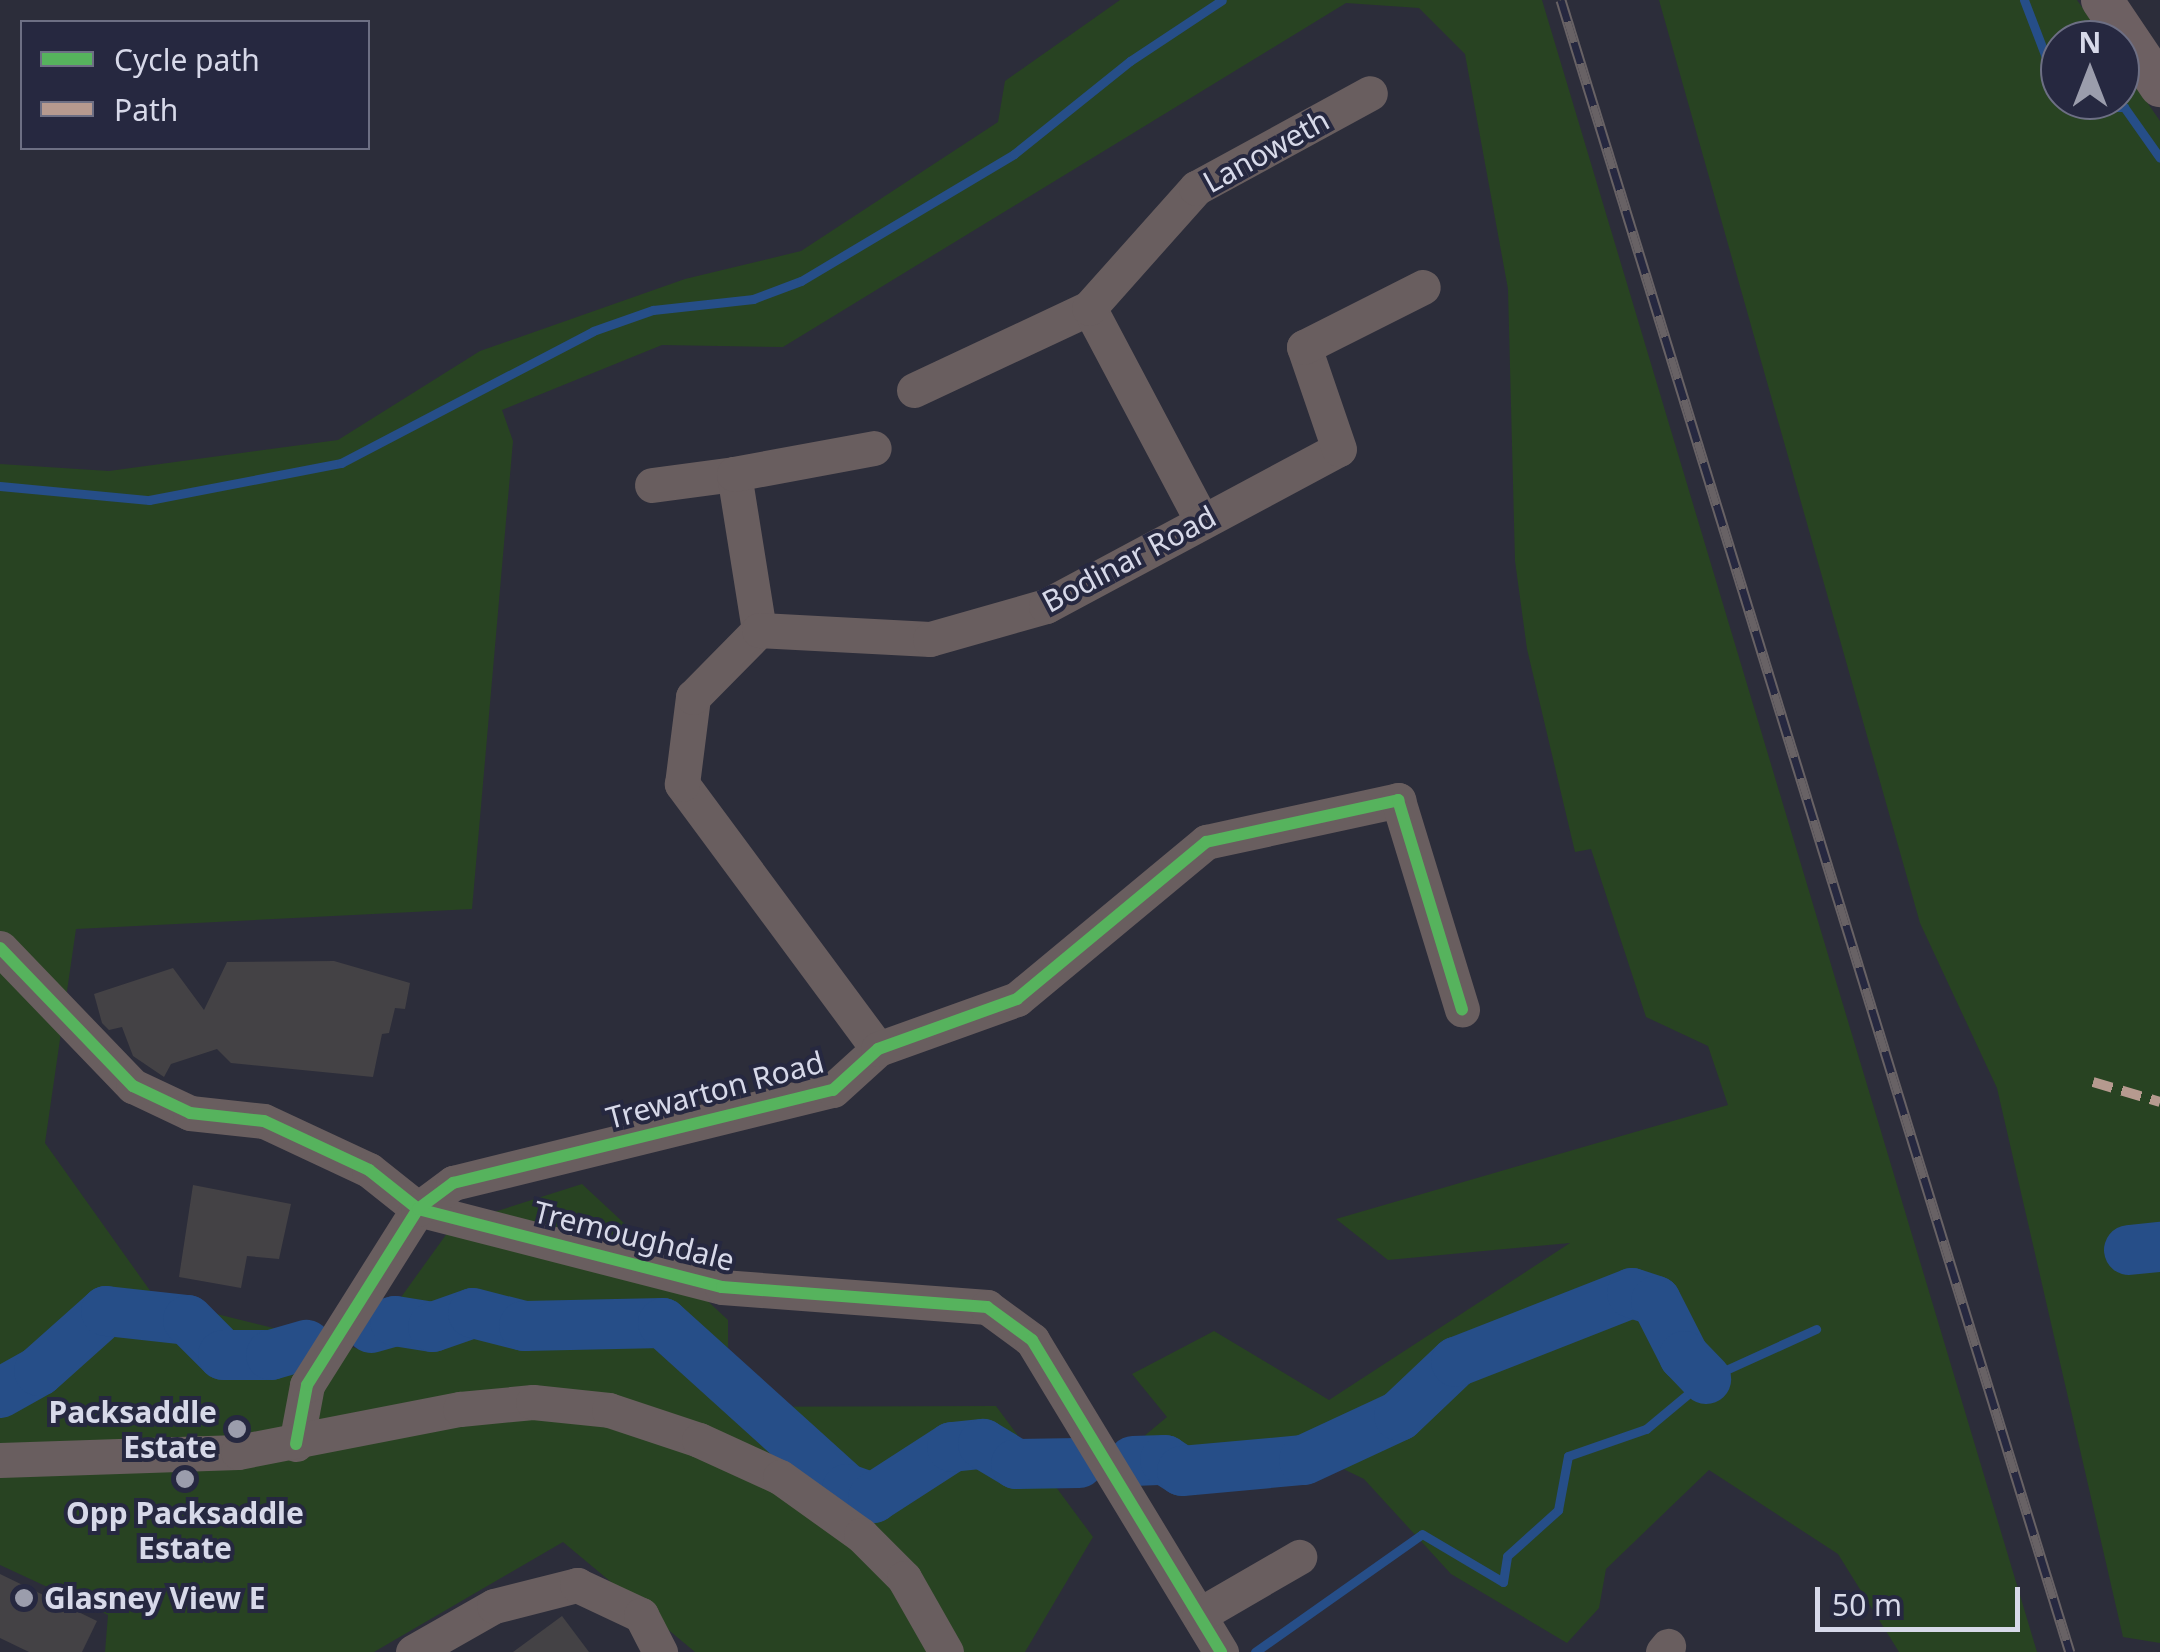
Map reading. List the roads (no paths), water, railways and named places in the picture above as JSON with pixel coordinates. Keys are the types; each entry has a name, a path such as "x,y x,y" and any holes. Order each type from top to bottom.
{"main road":[{"path":"2102,0 2160,86"}],"street":[{"name":"Lanoweth","path":"914,390 1089,308 1196,188 1370,93"},
{"name":"Bodinar Road","path":"759,630 930,639 1046,606 1339,450 1304,347 1423,287"},
{"path":"1089,308 1202,521"},
{"path":"652,484 734,474 874,448"},
{"path":"734,474 759,630 693,697 682,784 878,1050"},
{"name":"Trewarton Road","path":"418,1208 453,1184 833,1090 878,1050 1017,999 1206,842 1398,800 1462,1009"},
{"name":"Tremoughdale","path":"0,948 133,1086 190,1113 264,1122 369,1170 418,1208 722,1287 987,1306 1032,1340 1222,1652"},
{"path":"296,1444 307,1385 418,1208"},
{"path":"0,1460 143,1458 296,1444 460,1409 533,1402 609,1410 780,1477 861,1534 904,1578 946,1652"},
{"path":"1199,1615 1299,1557"},
{"path":"413,1652 494,1606 576,1585 641,1615 660,1652"}],"waterway":[{"path":"0,486 149,500 341,463 593,331 653,310 753,299 801,281 1014,154 1130,61 1222,0"},
{"path":"2024,0 2040,42"},
{"path":"2133,120 2160,158"},
{"path":"2129,1250 2160,1247"},
{"path":"1133,1461 1165,1460 1182,1471 1304,1460 1399,1416 1456,1362 1632,1293 1656,1301 1684,1356 1706,1379"},
{"path":"0,1393 39,1371 106,1311 188,1320 223,1355 271,1355 307,1345"},
{"path":"371,1328 395,1321 433,1327 473,1313 524,1326 663,1323 847,1489 873,1498 952,1447 983,1444 1016,1464 1079,1463"},
{"path":"1255,1652 1422,1534 1503,1582 1507,1556 1558,1510 1568,1456 1646,1429 1706,1379 1816,1329"}],"railway":[{"path":"1561,0 2070,1652"}],"place":[{"name":"Packsaddle Estate","path":"237,1429"},
{"name":"Opp Packsaddle Estate","path":"185,1479"},
{"name":"Glasney View E","path":"24,1598"}]}
